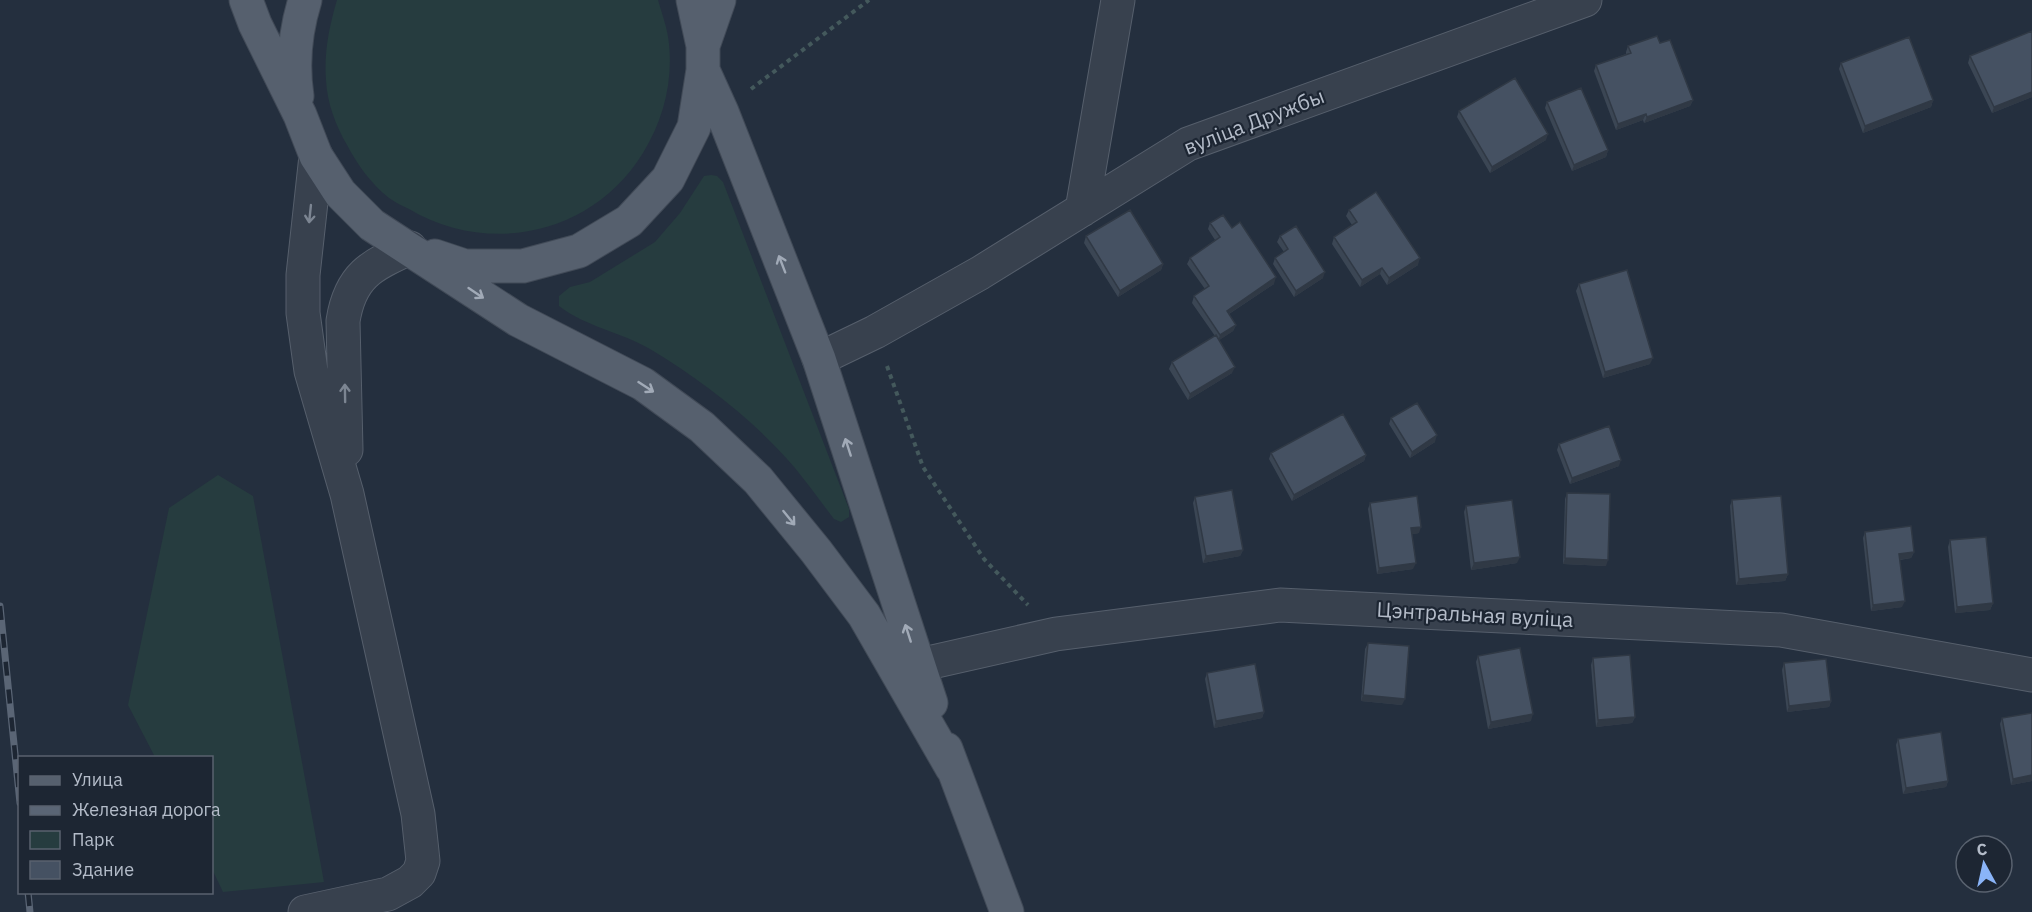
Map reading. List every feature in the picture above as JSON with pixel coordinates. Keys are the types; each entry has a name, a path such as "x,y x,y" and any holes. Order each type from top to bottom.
{"main road":[{"path":"246,0 255,24 300,115 316,156 340,194 372,225 518,320 643,384 702,427 758,480 864,615 952,768"},
{"path":"300,115 293,69 297,24 305,0"},
{"path":"693,0 703,58 819,359 952,768 1007,912"},
{"path":"410,248 465,266 523,266 579,251 629,221 668,179 694,127 703,58 719,0"}],"street":[{"path":"1082,210 1118,0"},
{"name":"вуліца Дружбы","path":"819,359 875,332 980,273 1188,144 1585,0"},
{"path":"305,912 388,894 410,882 419,873 423,861 418,814 347,494 311,371 303,313 303,274 316,156"},
{"path":"347,494 343,321 346,301 355,284 377,262 410,248"},
{"name":"Цэнтральная вуліца","path":"919,665 1056,634 1280,605 1781,630 2032,675"}],"path":[{"path":"722,111 869,0"},
{"path":"875,332 923,467 984,559 1056,634"}],"green space":[{"path":"337,0 658,0 667,33 670,59 668,87 656,128 643,153 622,181 597,203 568,219 538,229 505,234 473,232 440,224 401,205 382,192 360,166 339,130 328,97 326,70 328,40"},
{"path":"704,176 717,176 723,182 849,509 849,517 841,522 834,519 779,450 727,402 650,349 581,319 559,306 559,296 570,287 590,282 655,242 680,213"},
{"path":"218,475 253,496 324,882 223,892 213,871 213,756 154,756 128,705 169,508"}],"building":[{"path":"2032,31 2032,92 1994,107 1970,56"},
{"path":"1657,36 1660,43 1670,40 1693,100 1647,117 1646,114 1618,124 1596,65 1631,53 1628,46"},
{"path":"1909,37 1933,100 1865,126 1841,63"},
{"path":"1515,78 1548,134 1492,167 1459,111"},
{"path":"1581,88 1608,150 1574,165 1547,102"},
{"path":"1376,192 1420,258 1389,278 1382,268 1362,280 1334,237 1357,222 1349,210"},
{"path":"1130,210 1163,264 1120,291 1086,236"},
{"path":"1223,215 1232,228 1240,222 1276,277 1227,311 1236,325 1220,335 1194,296 1209,286 1190,258 1220,237 1210,223"},
{"path":"1296,226 1325,272 1296,291 1275,258 1288,249 1280,236"},
{"path":"1627,270 1653,358 1605,372 1579,284"},
{"path":"1216,335 1235,367 1190,394 1172,362"},
{"path":"1417,403 1437,435 1412,452 1391,418"},
{"path":"1343,414 1366,455 1294,495 1271,453"},
{"path":"1609,426 1621,460 1572,478 1559,444"},
{"path":"1232,490 1243,550 1206,556 1195,497"},
{"path":"1567,493 1610,494 1608,560 1565,558"},
{"path":"1417,496 1421,527 1411,528 1416,563 1379,568 1370,503"},
{"path":"1781,496 1788,574 1739,579 1732,500"},
{"path":"1512,500 1520,557 1474,563 1466,506"},
{"path":"1911,526 1914,552 1899,554 1905,601 1873,605 1865,532"},
{"path":"1986,537 1993,603 1957,607 1950,540"},
{"path":"1368,643 1409,646 1405,699 1363,695"},
{"path":"1520,648 1533,714 1491,722 1478,656"},
{"path":"1630,655 1635,717 1598,720 1593,658"},
{"path":"1826,659 1831,701 1789,706 1784,663"},
{"path":"1255,664 1264,712 1216,721 1207,673"},
{"path":"2032,713 2032,775 2013,779 2002,718"},
{"path":"1941,732 1948,781 1906,788 1898,739"}],"railway":[{"path":"0,606 18,783"},
{"path":"28,894 30,912"}]}
